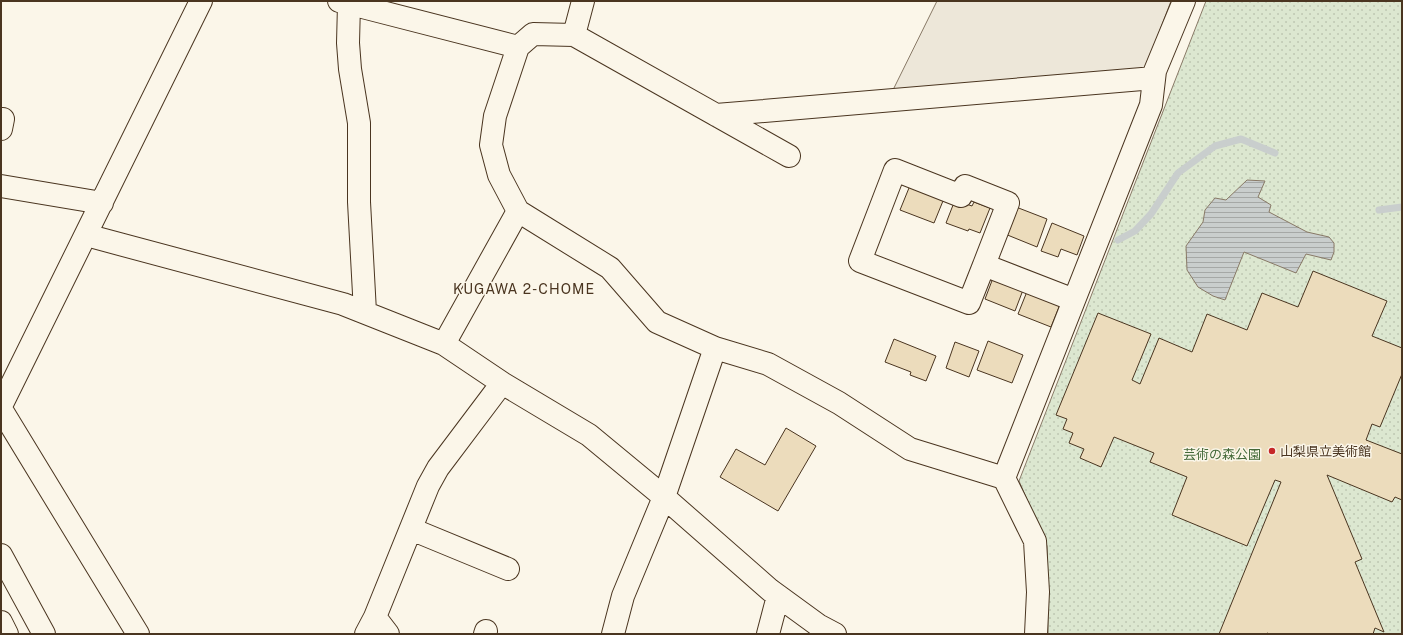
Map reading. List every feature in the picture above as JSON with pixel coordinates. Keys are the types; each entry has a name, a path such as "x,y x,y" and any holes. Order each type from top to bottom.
{"main road":[{"path":"1,406 201,1"},
{"path":"574,35 583,1"},
{"path":"1004,478 1151,105 1155,71 1184,1"},
{"path":"364,312 359,202 359,124 350,68 344,2 518,47"},
{"path":"789,156 574,35 533,34 518,47 495,116 491,145 499,175 518,211 610,268 656,322 714,348 768,364 839,403 910,449 1004,478 1035,541 1038,592 1036,634"},
{"path":"716,115 1154,78"},
{"path":"1,119 3,119 1,130"},
{"path":"895,170 961,196 965,186 1008,203 984,265 969,303 860,261 895,170"},
{"path":"1,186 102,203"},
{"path":"444,344 518,211"},
{"path":"86,235 343,304 444,344 502,383 589,435 664,497 778,596 818,625 835,634"},
{"path":"984,265 1074,300"},
{"path":"613,634 623,596 664,497 714,348"},
{"path":"376,628 410,528 428,486 438,468 502,383"},
{"path":"1,409 138,634"},
{"path":"410,528 508,569"},
{"path":"1,555 44,634"},
{"path":"768,634 778,596"},
{"path":"1,622 7,634"}],"green space":[{"name":"芸術の森公園","path":"1206,1 1402,1 1402,634 1048,634 1047,546 1019,481"}],"shaded area":[{"path":"937,1 1171,1 1144,72 891,94"},
{"path":"1247,180 1265,181 1258,197 1271,205 1269,212 1307,232 1329,237 1334,243 1334,252 1331,260 1306,254 1296,273 1244,252 1225,300 1213,296 1198,287 1187,270 1186,246 1203,222 1205,210 1215,198 1226,200"}],"building":[{"path":"911,183 945,196 934,223 900,210"},
{"path":"955,200 972,206 974,202 990,208 980,233 969,229 968,231 946,223"},
{"path":"1016,207 1047,219 1037,247 1005,234"},
{"path":"1052,223 1084,236 1077,255 1061,249 1058,257 1041,251"},
{"name":"山梨県立美術館","path":"1313,271 1387,301 1372,336 1402,348 1402,374 1380,427 1372,424 1366,440 1402,454 1402,500 1395,497 1392,502 1327,475 1362,559 1355,562 1384,632 1375,628 1373,634 1219,634 1281,482 1275,480 1247,546 1172,515 1187,477 1150,462 1154,453 1114,437 1101,467 1080,458 1084,449 1069,443 1073,433 1063,429 1067,419 1056,415 1098,313 1151,334 1132,380 1140,384 1159,338 1192,352 1207,314 1247,330 1262,293 1298,307"},
{"path":"993,278 1023,290 1015,311 985,299"},
{"path":"1028,289 1061,302 1051,327 1018,314"},
{"path":"894,339 936,356 926,381 910,375 911,372 885,362"},
{"path":"988,341 1023,355 1012,383 977,370"},
{"path":"955,342 979,351 969,377 946,368"},
{"path":"786,428 816,446 778,511 720,477 736,449 765,465"}],"waterway":[{"path":"1118,240 1135,231 1151,214 1178,173 1215,146 1241,139 1275,153"},
{"path":"1379,210 1402,207"}],"place":[{"name":"山梨県立美術館","path":"1272,451"}],"district":[{"name":"KUGAWA 2-CHOME","path":"524,289"}]}
